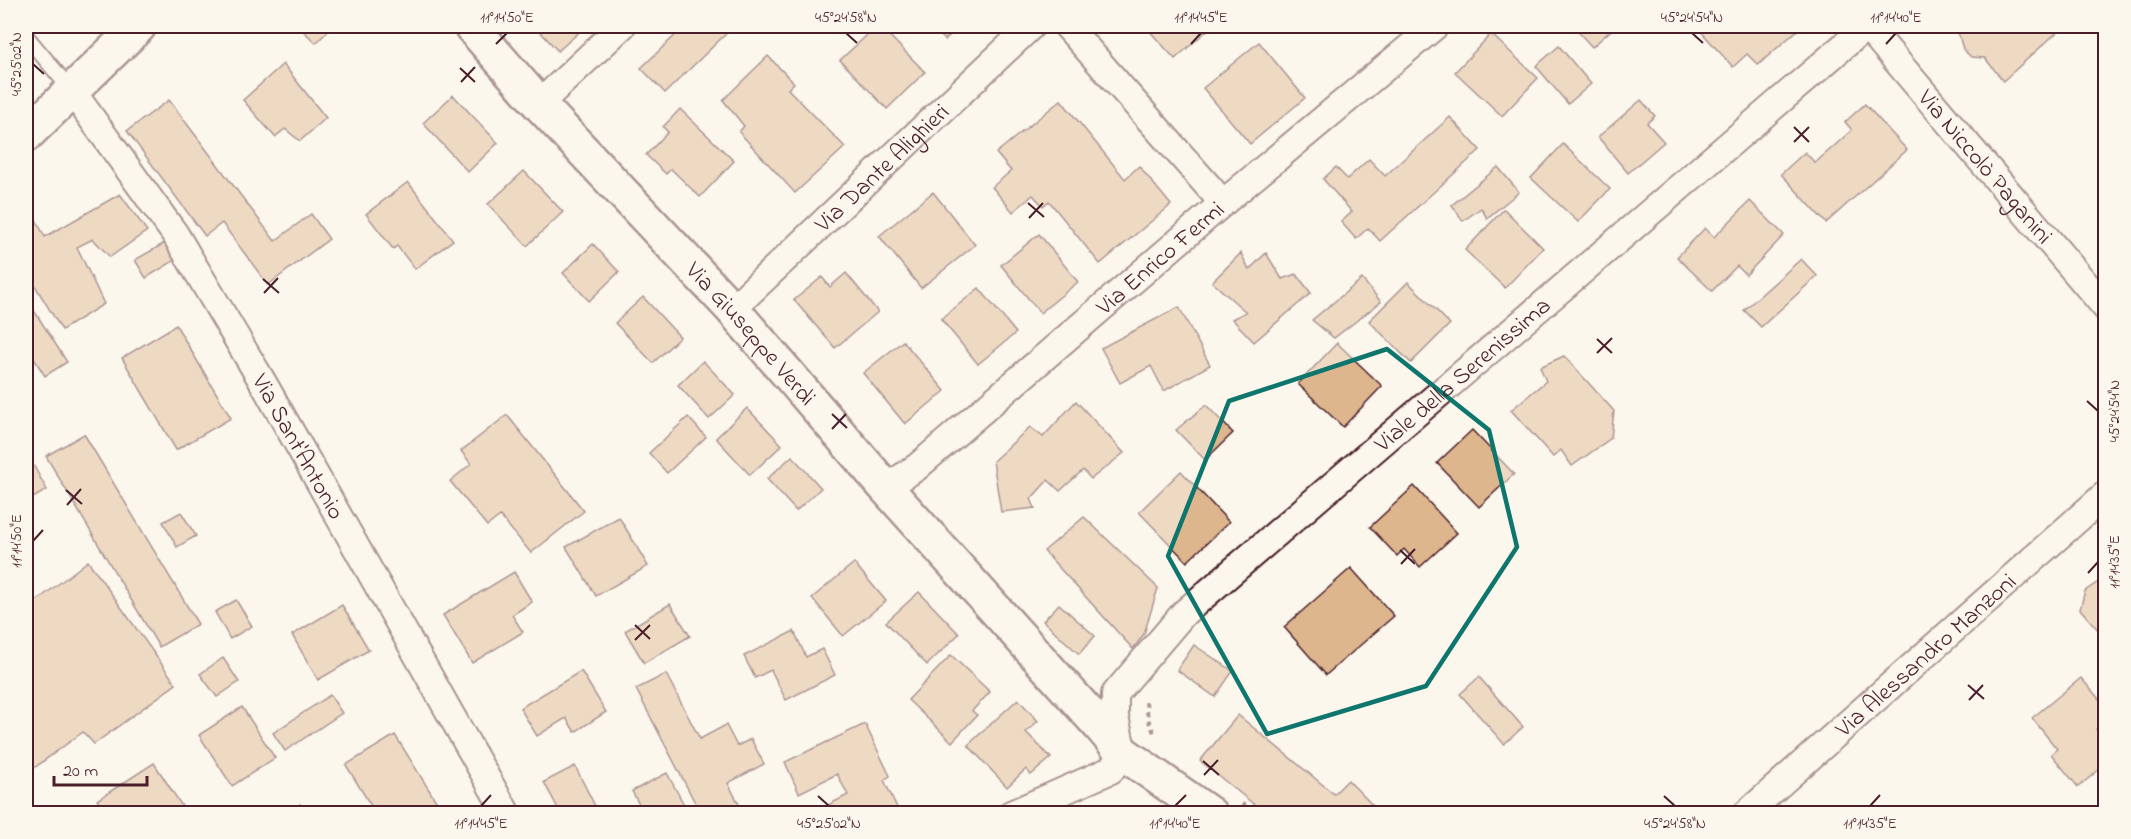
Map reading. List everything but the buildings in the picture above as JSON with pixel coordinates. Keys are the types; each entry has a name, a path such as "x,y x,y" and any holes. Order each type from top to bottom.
{"street":[{"path":"26,135 139,26"},
{"name":"Via Giuseppe Verdi","path":"471,26 539,104 732,309 886,488 1123,753 1210,813"},
{"path":"539,104 622,26"},
{"name":"Via Dante Alighieri","path":"732,309 1031,26"},
{"path":"1067,26 1223,202"},
{"name":"Via Enrico Fermi","path":"886,488 917,467 1223,202 1435,26"},
{"name":"Via Niccolò Paganini","path":"1867,26 2106,308"},
{"name":"Viale della Serenissima","path":"1123,753 1115,717 1115,694 1184,613 1867,26"},
{"name":"Via Sant'Antonio","path":"72,91 175,234 270,396 507,813"},
{"name":"Via Alessandro Manzoni","path":"1746,813 2106,494"},
{"path":"1011,813 1111,770 1123,753"}],"lane":[{"path":"26,36 72,91"}],"highlighted area":[{"path":"1387,349 1489,430 1517,547 1426,686 1267,734 1168,556 1229,401"}]}
